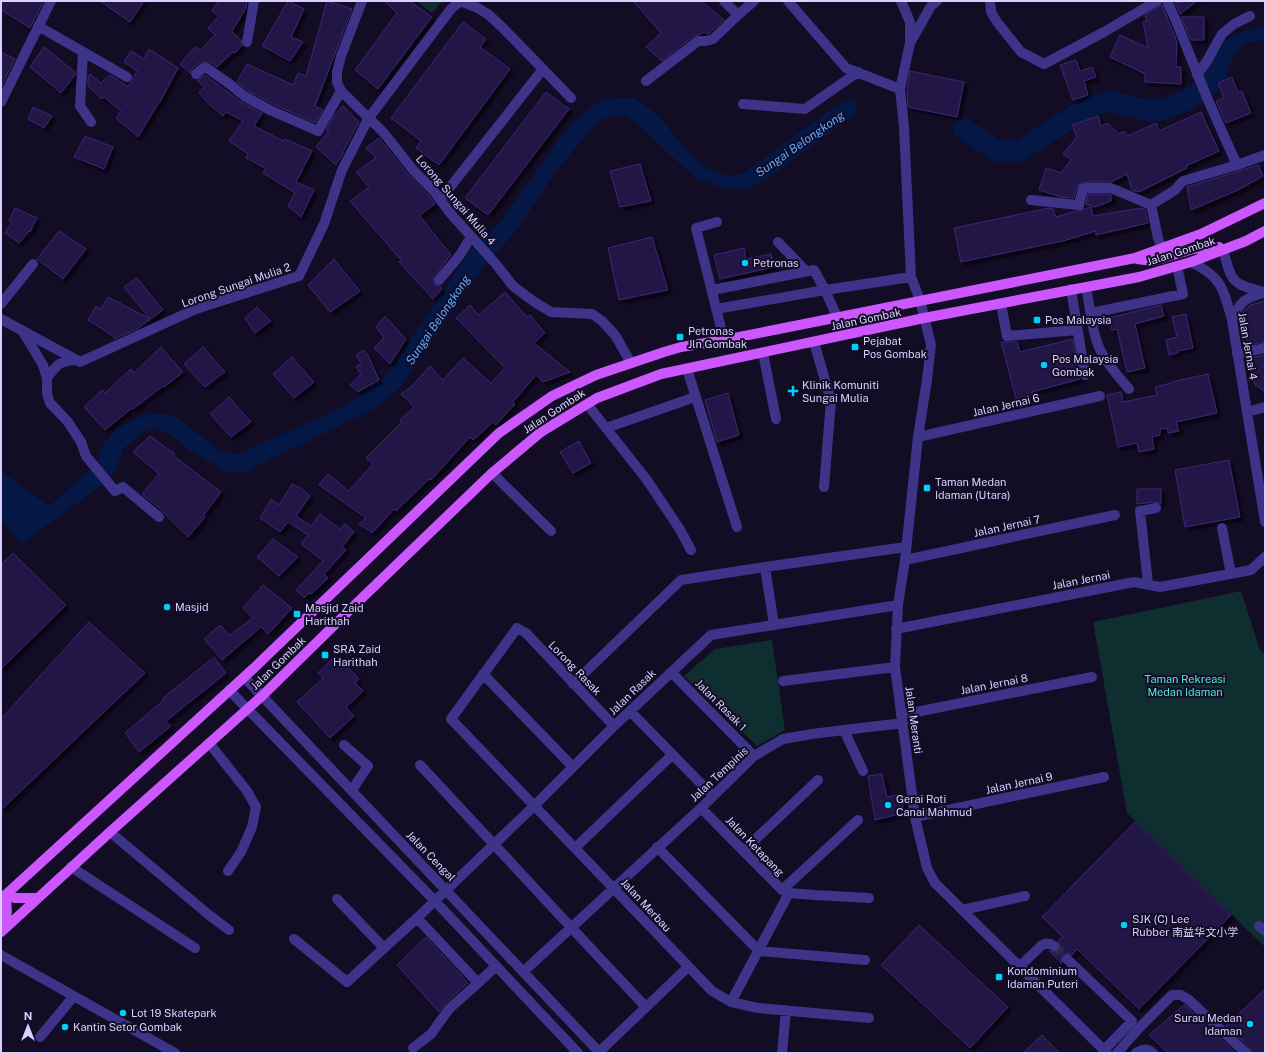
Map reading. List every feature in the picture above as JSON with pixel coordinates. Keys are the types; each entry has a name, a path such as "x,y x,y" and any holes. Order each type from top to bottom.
{"main road":[{"name":"Jalan Gombak","path":"2,895 244,677 499,433 552,396 596,375 681,347 724,340 1135,258 1201,234 1265,203"},
{"name":"Jalan Gombak","path":"2,931 71,867 262,696 360,599 492,473 541,432 597,398 661,374 924,318 1139,277 1191,262 1246,241 1265,231"},
{"path":"1135,258 1153,261 1193,249 1219,247 1223,250"},
{"path":"2,895 15,898 37,898"},
{"path":"2,895 7,905 7,917 2,931"}],"street":[{"path":"1,102 51,1"},
{"path":"247,42 254,1"},
{"path":"196,74 203,68 207,68 244,96 270,110 318,131 341,91 336,82 337,72 341,56 362,1"},
{"path":"460,1 478,8 489,15 571,98"},
{"name":"Lorong Sungai Mulia 2","path":"76,360 80,362 196,310 299,276 324,224 342,170 368,119 451,9 460,1"},
{"path":"724,1 738,15"},
{"path":"646,81 698,40 713,39 754,1"},
{"path":"788,1 846,68 900,89"},
{"path":"901,1 910,22 910,43"},
{"path":"910,43 931,6 937,1"},
{"path":"990,1 991,12 996,22 1021,52 1044,64 1104,32 1157,1"},
{"path":"1166,1 1176,21 1197,75 1237,165"},
{"path":"1197,75 1207,61 1222,34 1234,24 1250,16"},
{"path":"38,26 127,77"},
{"name":"Jalan Meranti","path":"910,43 900,89 904,128 911,277 920,300 931,345 928,380 918,437 896,630 895,667 915,817 927,868 935,884 1105,1051"},
{"path":"83,52 80,106 91,122"},
{"path":"440,200 543,70"},
{"path":"743,104 805,109 858,72"},
{"name":"Lorong Sungai Mulia 4","path":"341,91 384,133 413,170 432,189 513,286 551,312 592,314 602,321 615,335 631,363"},
{"path":"1151,206 1175,190 1183,181 1265,155"},
{"path":"1032,200 1079,204 1083,188 1111,188 1151,206"},
{"path":"1151,206 1158,238 1162,248"},
{"path":"717,222 696,228 724,340"},
{"path":"439,280 472,238"},
{"path":"778,242 806,271"},
{"path":"1223,250 1232,278 1238,284 1264,292"},
{"name":"Jalan Jernai 4","path":"1191,262 1202,267 1212,275 1220,283 1224,291 1232,320 1247,412 1261,471 1265,522"},
{"path":"1,304 33,264"},
{"path":"1091,313 1183,294 1177,266"},
{"path":"712,290 814,270 837,317"},
{"path":"716,309 911,277"},
{"path":"1086,287 1098,345 1108,364 1129,389"},
{"path":"1071,290 1085,376"},
{"path":"1232,320 1242,301 1264,292"},
{"path":"1001,304 1007,336 1077,330"},
{"path":"1,319 76,360"},
{"path":"22,330 39,357 47,378 50,403 68,422 81,442 86,456 115,492 123,487 159,517"},
{"path":"814,342 831,401 824,487"},
{"path":"1237,354 1265,348"},
{"path":"763,353 776,419"},
{"path":"47,378 57,365 63,362 76,360"},
{"path":"687,369 737,527"},
{"name":"Jalan Jernai 6","path":"918,437 1100,396"},
{"path":"606,428 695,397"},
{"path":"587,404 647,480 679,528 691,550"},
{"path":"1247,412 1265,407"},
{"path":"492,473 551,532"},
{"path":"1148,584 1140,511 1156,508"},
{"name":"Jalan Jernai 7","path":"905,560 1115,515"},
{"path":"1222,528 1231,574"},
{"path":"573,684 681,580 906,547"},
{"name":"Jalan Jernai","path":"896,630 1134,582 1160,587 1252,570 1265,557"},
{"path":"765,567 774,625"},
{"name":"Jalan Rasak","path":"294,939 347,982 417,918 534,806 614,726 711,635 898,605"},
{"name":"Lorong Rasak","path":"483,674 517,628 526,633 614,726"},
{"path":"783,681 895,667"},
{"name":"Jalan Rasak 1","path":"671,672 754,756"},
{"path":"483,674 573,767"},
{"name":"Jalan Merbau","path":"483,674 451,719 614,887 712,991 732,1002 758,1008 869,1018"},
{"name":"Jalan Cengal","path":"244,677 446,889 599,1053"},
{"name":"Jalan Jernai 8","path":"844,730 902,719 1092,677"},
{"path":"229,690 435,900 578,1053"},
{"path":"630,711 713,796"},
{"path":"844,730 863,771"},
{"name":"Jalan Tempinis","path":"523,972 701,808 754,756 783,740 812,734 844,730"},
{"path":"209,743 247,791 256,807 252,827 241,852 228,871"},
{"path":"344,745 368,766 352,790"},
{"path":"575,848 672,755"},
{"path":"420,766 646,1007"},
{"name":"Jalan Jernai 9","path":"915,817 1104,777"},
{"path":"743,851 818,780"},
{"name":"Jalan Ketapang","path":"701,808 786,892"},
{"path":"732,1002 759,951 786,892 858,820"},
{"path":"110,832 229,930"},
{"path":"657,847 759,951 865,960"},
{"path":"71,867 194,948"},
{"path":"786,892 869,898"},
{"path":"962,910 1025,896"},
{"path":"337,899 384,948"},
{"path":"417,918 478,983"},
{"path":"1019,967 1042,945 1046,943 1054,946"},
{"path":"1,955 175,1053"},
{"path":"1067,959 1132,1021 1105,1051"},
{"path":"413,1048 431,1034 449,1009 496,966"},
{"path":"599,1053 688,967"},
{"path":"1117,1053 1162,1004 1172,995 1181,995 1189,1000 1246,1053"},
{"path":"40,1037 74,996"},
{"path":"782,1053 786,1010"},
{"path":"1136,1053 1142,1049 1148,1049 1153,1053"}],"green space":[{"path":"417,1 442,1 432,13"},
{"name":"Taman Rekreasi Medan Idaman","path":"1241,591 1260,650 1265,654 1265,947 1127,813 1093,622"},
{"path":"772,640 785,730 757,746 684,676 715,649"}],"water":[{"path":"1265,26 1265,40 1248,43 1240,47 1221,79 1216,83 1212,94 1204,78 1222,45 1229,38 1246,30"},
{"path":"856,97 855,115 767,179 744,190 721,187 695,178 636,123 625,116 610,116 596,123 558,169 518,229 481,270 401,387 376,408 247,471 230,473 190,451 170,434 154,428 141,434 124,448 112,478 22,543 1,520 1,471 49,506 99,462 103,445 114,430 147,413 174,415 220,451 238,454 341,408 385,377 469,252 501,221 564,132 591,106 604,100 634,98 658,115 688,152 708,169 728,176 743,173 835,107"}],"building":[{"path":"1,1 44,1 30,28 1,10"},
{"path":"100,1 144,1 130,22"},
{"path":"218,1 247,1 246,8 232,31 241,40 242,45 235,53 233,52 217,67 210,62 202,62 192,69 190,73 180,64 195,47 200,50 215,35 208,28 219,16 212,11"},
{"path":"288,1 304,9 291,37 303,42 290,61 262,46"},
{"path":"327,1 352,9 315,106 323,110 315,123 248,91 237,82 247,64 293,85 298,73 306,76"},
{"path":"384,1 410,1 432,17 378,89 355,70 397,13"},
{"path":"633,1 701,1 724,20 710,33 707,34 704,32 694,36 662,61 646,47 661,33"},
{"path":"1197,1 1180,14 1175,3"},
{"path":"1162,5 1177,42 1176,67 1181,67 1181,84 1145,82 1145,74 1110,57 1120,35 1148,48 1143,22 1147,21 1145,15"},
{"path":"1181,17 1204,17 1204,40 1191,40"},
{"path":"463,22 486,39 480,47 510,69 439,165 416,148 421,141 391,118"},
{"path":"44,47 75,72 75,75 61,93 30,67"},
{"path":"149,49 178,68 160,102 138,137 116,118 121,111 104,97 102,99 88,86 88,76 90,74 101,83 110,75 128,87 137,71 124,62 131,51 144,59"},
{"path":"1,52 15,59 1,87"},
{"path":"1076,60 1080,71 1092,67 1096,77 1084,81 1088,95 1073,100 1060,65"},
{"path":"910,71 964,82 957,117 908,107 907,89"},
{"path":"205,75 241,102 262,113 254,126 283,141 285,139 312,151 296,182 314,190 301,217 288,206 295,193 263,173 266,169 246,158 248,154 229,141 243,121 226,112 223,116 199,93 204,87 197,80"},
{"path":"1232,77 1238,92 1242,91 1251,113 1226,123 1216,101 1224,98 1218,83"},
{"path":"546,92 569,109 488,215 465,198"},
{"path":"343,106 359,122 336,165 316,147 329,131 326,130 334,115"},
{"path":"33,107 52,116 44,128 28,119"},
{"path":"1201,112 1219,151 1186,166 1187,168 1141,191 1138,192 1132,190 1127,174 1111,182 1081,182 1077,186 1074,198 1061,197 1039,190 1046,168 1061,173 1071,160 1063,154 1077,137 1072,125 1098,116 1101,126 1108,123 1119,134 1124,131 1128,136 1156,123 1159,131"},
{"path":"85,136 113,147 104,169 74,157"},
{"path":"379,138 435,204 420,216 451,255 433,278 435,285 440,286 442,289 433,299 399,262 401,260 350,201 369,187 356,172 376,158 366,148"},
{"path":"640,164 651,201 620,207 610,171"},
{"path":"1258,165 1263,176 1238,190 1191,210 1187,187"},
{"path":"1088,194 1110,194 1111,201 1095,207 1086,204"},
{"path":"1091,207 1093,216 1141,208 1145,210 1148,223 1096,235 1096,231 1063,241 961,262 954,228 1049,208 1053,209 1056,217"},
{"path":"15,208 37,218 30,232 29,231 19,243 5,233 12,222 9,221"},
{"path":"59,231 86,249 63,279 37,259"},
{"path":"652,237 668,290 619,300 608,248"},
{"name":"Petronas","path":"744,248 746,259 771,254 774,267 720,279 714,255"},
{"path":"334,259 360,291 330,312 308,285"},
{"path":"137,278 163,310 137,329 114,339 113,336 88,320 96,306 101,309 108,297 150,319 124,287"},
{"path":"505,292 527,317 530,315 545,333 534,343 570,372 543,382 536,375 513,402 515,404 496,425 493,422 473,440 470,437 431,480 429,479 396,511 394,509 372,533 359,524 366,518 319,485 328,474 349,491 373,464 366,458 402,422 400,420 414,407 401,394 412,386 430,366 443,380 463,358 491,383 505,368 456,318 470,305 479,315"},
{"path":"1265,301 1265,342 1248,345 1243,313 1250,305"},
{"path":"1161,305 1164,316 1135,324 1145,368 1127,372 1117,329 1112,330 1109,318"},
{"path":"257,307 271,321 255,333 245,318"},
{"path":"1186,314 1193,348 1178,351 1178,353 1169,355 1166,340 1177,337 1172,317"},
{"path":"385,316 406,339 390,364 374,348 384,338 376,327"},
{"name":"Pos Malaysia Gombak","path":"1073,339 1080,379 1032,392 1033,398 1017,402 1001,342 1017,342 1020,352"},
{"path":"161,347 183,372 133,409 132,408 105,430 84,407 102,390 105,393 131,369 134,373"},
{"path":"203,347 225,372 205,387 184,364"},
{"path":"364,350 368,355 379,380 358,392 350,385 361,374 356,367 361,363 356,355"},
{"path":"1265,355 1265,392 1255,385 1250,358"},
{"path":"292,357 314,382 294,398 273,374"},
{"path":"1208,374 1217,413 1176,422 1179,431 1168,433 1167,428 1160,429 1160,435 1152,437 1154,449 1139,452 1137,443 1118,447 1107,395 1121,392 1123,402 1157,395 1155,387"},
{"path":"728,393 739,435 717,442 705,400"},
{"path":"229,397 251,422 231,437 210,414"},
{"path":"150,436 175,454 174,456 221,492 203,516 205,517 188,537 158,507 142,494 159,474 133,452"},
{"path":"579,441 591,463 573,473 560,452"},
{"path":"1229,460 1240,517 1185,527 1175,470"},
{"path":"292,484 302,489 310,496 296,516 311,526 320,514 340,529 345,524 354,532 342,547 346,550 324,574 328,578 311,594 309,593 304,598 296,590 323,561 301,544 308,535 288,522 280,532 260,518 271,499 279,505"},
{"path":"1137,489 1161,489 1161,504 1155,502 1137,504"},
{"path":"273,539 298,557 279,576 257,557"},
{"path":"13,553 66,605 1,669 1,565"},
{"path":"263,585 292,608 268,634 261,627 222,660 204,639 220,625 230,635 253,618 243,608"},
{"path":"89,622 145,673 1,810 1,719"},
{"path":"214,657 226,673 166,721 171,726 139,752 125,733 164,700 163,698"},
{"path":"332,659 340,668 345,664 359,679 355,683 363,691 346,707 354,716 330,738 297,702 323,678 318,673"},
{"name":"Gerai Roti Canai Mahmud","path":"882,774 887,797 901,794 904,813 875,820 868,776"},
{"name":"SJK (C) Lee Rubber 南益华文小学","path":"1135,822 1231,915 1139,1009 1077,949 1072,955 1068,953 1063,954 1061,958 1062,964 1049,951 1054,952 1059,950 1060,946 1058,941 1063,937 1042,917"},
{"path":"919,925 1008,1007 970,1048 881,965"},
{"path":"426,937 468,983 445,1004 439,1012 397,965"},
{"name":"Surau Medan Idaman","path":"1265,989 1265,1053 1252,1053 1250,1048 1226,1026"},
{"path":"1184,1005 1236,1053 1168,1053 1149,1035"},
{"path":"1042,1035 1060,1053 1023,1053"}],"waterway":[{"name":"Sungai Belongkong","path":"964,129 997,151 1019,151 1088,107 1109,101 1155,112 1190,99 1212,82 1217,71"}],"tunnel":[{"path":"1054,946 1067,959"}],"place":[{"name":"Petronas","path":"745,263"},
{"name":"Pos Malaysia","path":"1037,320"},
{"name":"Petronas Jln Gombak","path":"680,337"},
{"name":"Pejabat Pos Gombak","path":"855,347"},
{"name":"Pos Malaysia Gombak","path":"1044,365"},
{"name":"Klinik Komuniti Sungai Mulia","path":"793,391"},
{"name":"Taman Medan Idaman (Utara)","path":"927,488"},
{"name":"Masjid","path":"167,607"},
{"name":"Masjid Zaid Harithah","path":"297,614"},
{"name":"SRA Zaid Harithah","path":"325,655"},
{"name":"Gerai Roti Canai Mahmud","path":"888,805"},
{"name":"SJK (C) Lee Rubber 南益华文小学","path":"1124,925"},
{"name":"Kondominium Idaman Puteri","path":"999,977"},
{"name":"Lot 19 Skatepark","path":"123,1013"},
{"name":"Surau Medan Idaman","path":"1250,1024"},
{"name":"Kantin Setor Gombak","path":"65,1027"}]}
